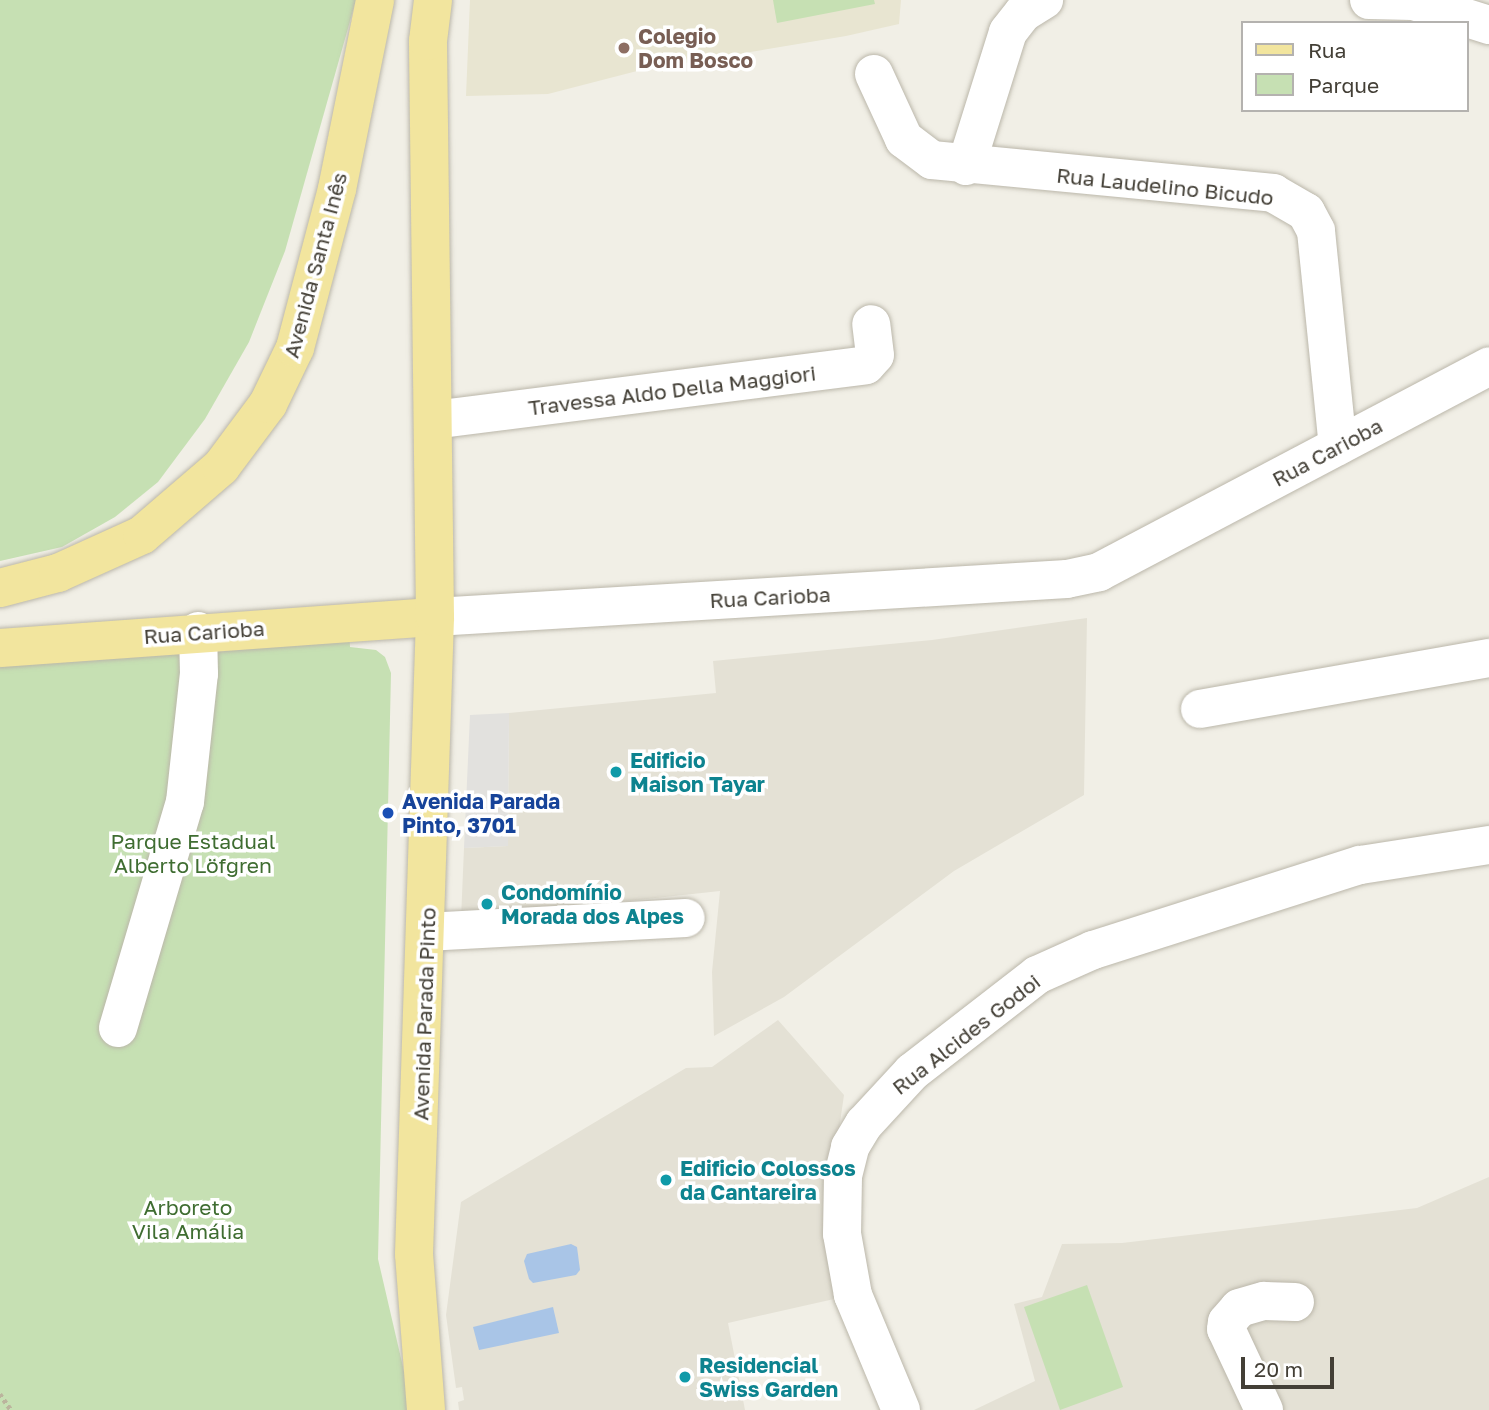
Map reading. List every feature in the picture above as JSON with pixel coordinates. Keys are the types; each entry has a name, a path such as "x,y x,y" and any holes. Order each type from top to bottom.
{"main road":[{"name":"Avenida Santa Inês","path":"0,588 58,573 142,536 221,467 268,404 295,348 337,189 375,0"},
{"path":"433,0 428,41 435,617"},
{"name":"Rua Carioba","path":"0,648 198,631 435,617"},
{"name":"Avenida Parada Pinto","path":"426,1410 414,1254 435,617"}],"street":[{"path":"966,166 1008,32 1023,13 1044,0"},
{"path":"1369,0 1413,1 1489,25"},
{"name":"Rua Laudelino Bicudo","path":"874,74 904,139 916,152 966,166 1242,190 1292,201 1306,212 1316,231 1338,446"},
{"name":"Travessa Aldo Della Maggiori","path":"433,420 866,365 875,355 871,324"},
{"name":"Rua Carioba","path":"435,617 1067,579 1099,572 1489,366"},
{"path":"118,1028 185,802 199,674 198,631"},
{"path":"1200,709 1489,658"},
{"name":"Rua Alcides Godoi","path":"901,1410 853,1295 842,1234 843,1176 850,1147 864,1124 912,1072 1037,975 1093,950 1360,865 1489,845"},
{"path":"426,932 687,918"},
{"path":"1264,1410 1227,1322 1239,1308 1264,1301 1295,1302"}],"path":[{"path":"0,1394 11,1410"}],"shaded area":[{"name":"Colegio Dom Bosco","path":"470,0 901,0 899,24 846,36 637,71 548,94 466,96"},
{"path":"1087,618 1084,795 954,871 784,997 714,1036 712,972 720,891 461,919 464,848 508,846 509,713 716,693 713,661 932,640"},
{"path":"509,713 508,846 464,848 470,715"},
{"path":"778,1020 844,1095 835,1157 843,1297 728,1323 745,1410 459,1410 458,1402 464,1400 462,1387 456,1388 446,1315 461,1202 686,1068 712,1067"},
{"path":"1489,1177 1489,1410 974,1410 1035,1381 1014,1304 1042,1297 1062,1244 1122,1243 1417,1208"}],"green space":[{"path":"0,0 356,0 285,251 249,342 205,419 158,482 115,517 62,547 0,561"},
{"path":"773,0 874,0 875,4 777,23"},
{"name":"Parque Estadual Alberto Löfgren","path":"349,622 350,647 376,650 385,657 391,673 378,1259 413,1410 0,1410 0,652"},
{"path":"1087,1285 1123,1387 1060,1410 1024,1307"}],"water":[{"path":"571,1244 577,1247 580,1270 576,1275 533,1283 529,1279 524,1261 527,1254"},
{"path":"553,1307 559,1333 479,1350 473,1327"}],"place":[{"name":"Colegio Dom Bosco","path":"624,48"},
{"name":"Edificio Maison Tayar","path":"616,772"},
{"name":"Avenida Parada Pinto, 3701","path":"388,813"},
{"name":"Condomínio Morada dos Alpes","path":"487,904"},
{"name":"Edificio Colossos da Cantareira","path":"666,1180"},
{"name":"Residencial Swiss Garden","path":"685,1377"}],"park label":[{"name":"Arboreto Vila Amália","path":"188,1219"}]}
